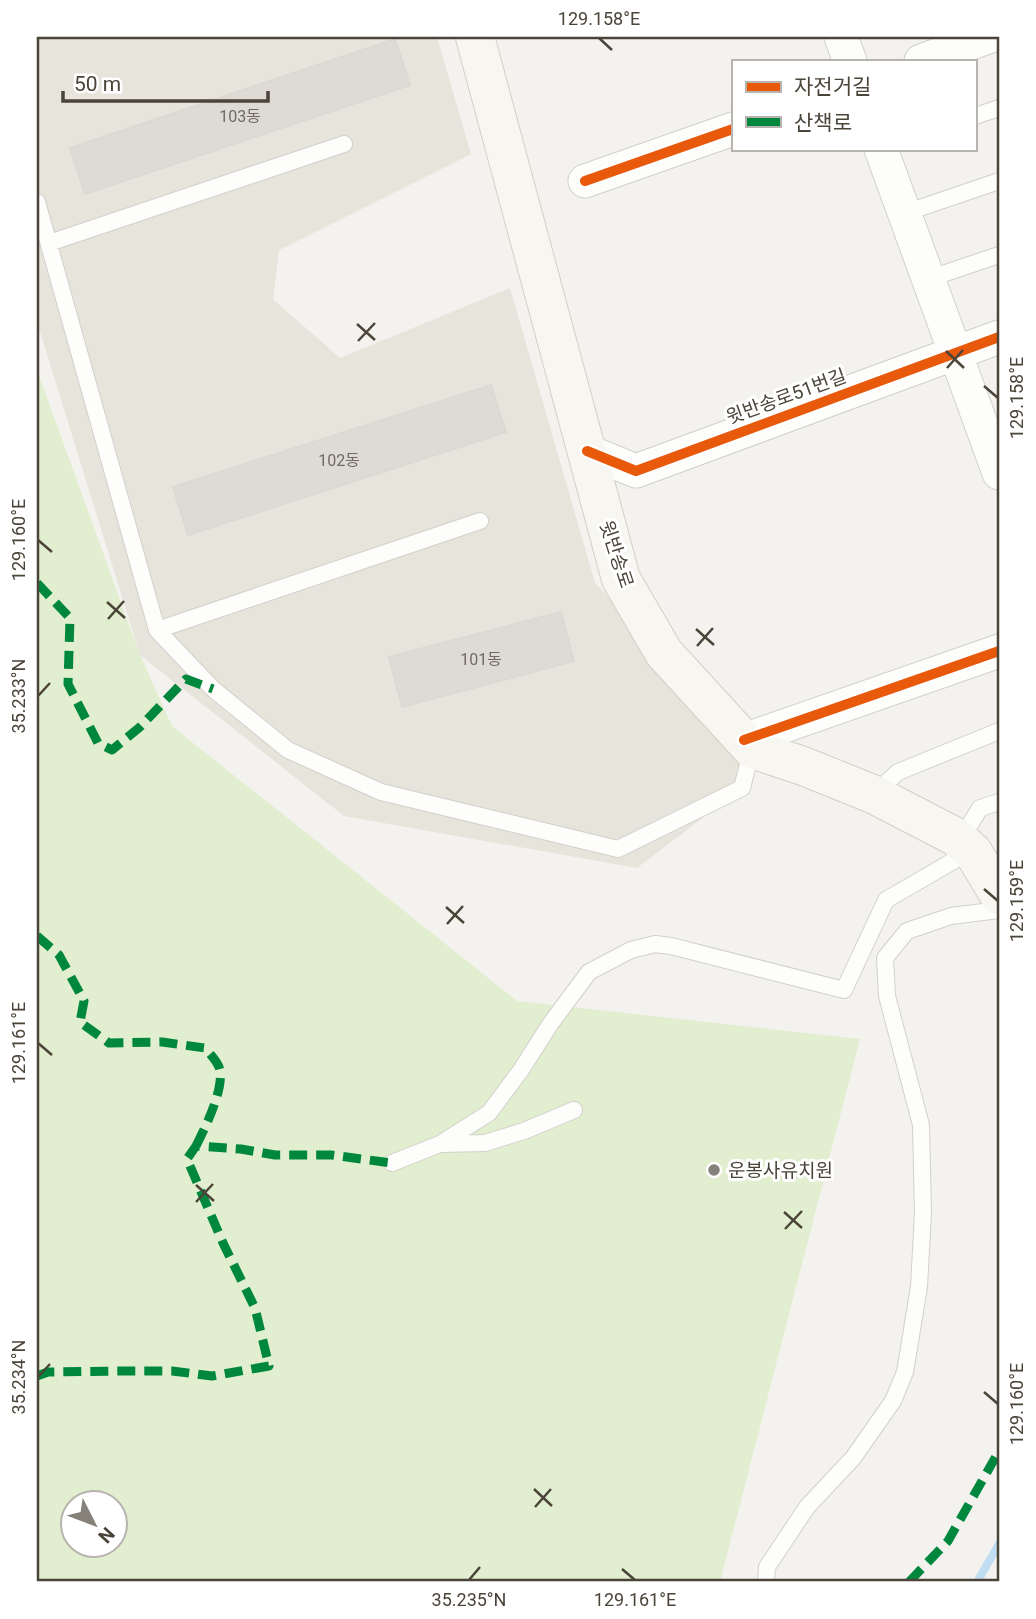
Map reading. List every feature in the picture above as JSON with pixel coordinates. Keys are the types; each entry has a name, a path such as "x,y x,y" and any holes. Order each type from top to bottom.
{"main road":[{"name":"윗반송로","path":"475,37 621,579 663,653 748,744 873,795 967,846"},
{"path":"967,846 999,895"}],"street":[{"path":"841,37 850,60"},
{"path":"924,60 988,37"},
{"path":"585,181 732,129"},
{"path":"881,150 955,352 990,421 999,473"},
{"name":"윗반송로51번길","path":"587,451 636,471 999,337"},
{"path":"748,744 999,651"}],"lane":[{"path":"976,116 999,108"},
{"path":"48,243 345,144"},
{"path":"905,213 999,181"},
{"path":"37,202 157,630 213,689 288,750 381,792 618,849 742,788 748,744"},
{"path":"928,279 999,255"},
{"path":"157,630 480,521"},
{"path":"873,795 898,772 999,731"},
{"path":"392,1163 440,1144 489,1113 589,972 631,950 655,944 671,946 844,990 886,900 960,857 967,846 980,808 999,802"},
{"path":"766,1582 768,1567 800,1517 853,1458 893,1401 905,1373 919,1287 923,1213 921,1125 887,996 885,958 907,930 951,916 999,910"},
{"path":"440,1144 485,1143 524,1131 574,1110"}],"shaded area":[{"path":"37,37 437,37 471,154 279,250 273,299 340,358 510,288 595,583 744,740 742,788 637,868 344,816 140,655 37,322"}],"green space":[{"path":"37,370 140,655 172,726 517,1001 860,1039 720,1582 37,1582"}],"building":[{"path":"395,39 410,85 85,194 70,148"},
{"path":"491,385 506,432 188,535 173,487"},
{"path":"561,612 574,661 402,707 389,657"}],"waterway":[{"path":"977,1582 999,1544"}],"marked path":[{"path":"37,583 70,618 68,684 98,743 112,750 140,727 186,679 213,689"},
{"path":"37,936 59,955 84,1001 80,1022 109,1043 162,1042 205,1048 215,1059 219,1067 220,1085 214,1107 196,1146"},
{"path":"37,1376 48,1372 119,1371 172,1371 212,1376 269,1366 255,1308 223,1243 187,1159 196,1146 241,1149 275,1155 331,1155 392,1163"},
{"path":"909,1582 948,1541 999,1451"}],"cycle path":[{"path":"585,181 732,129"},
{"path":"587,451 636,471 999,337"},
{"path":"744,740 999,651"}],"place":[{"name":"운봉사유치원","path":"714,1170"}]}
